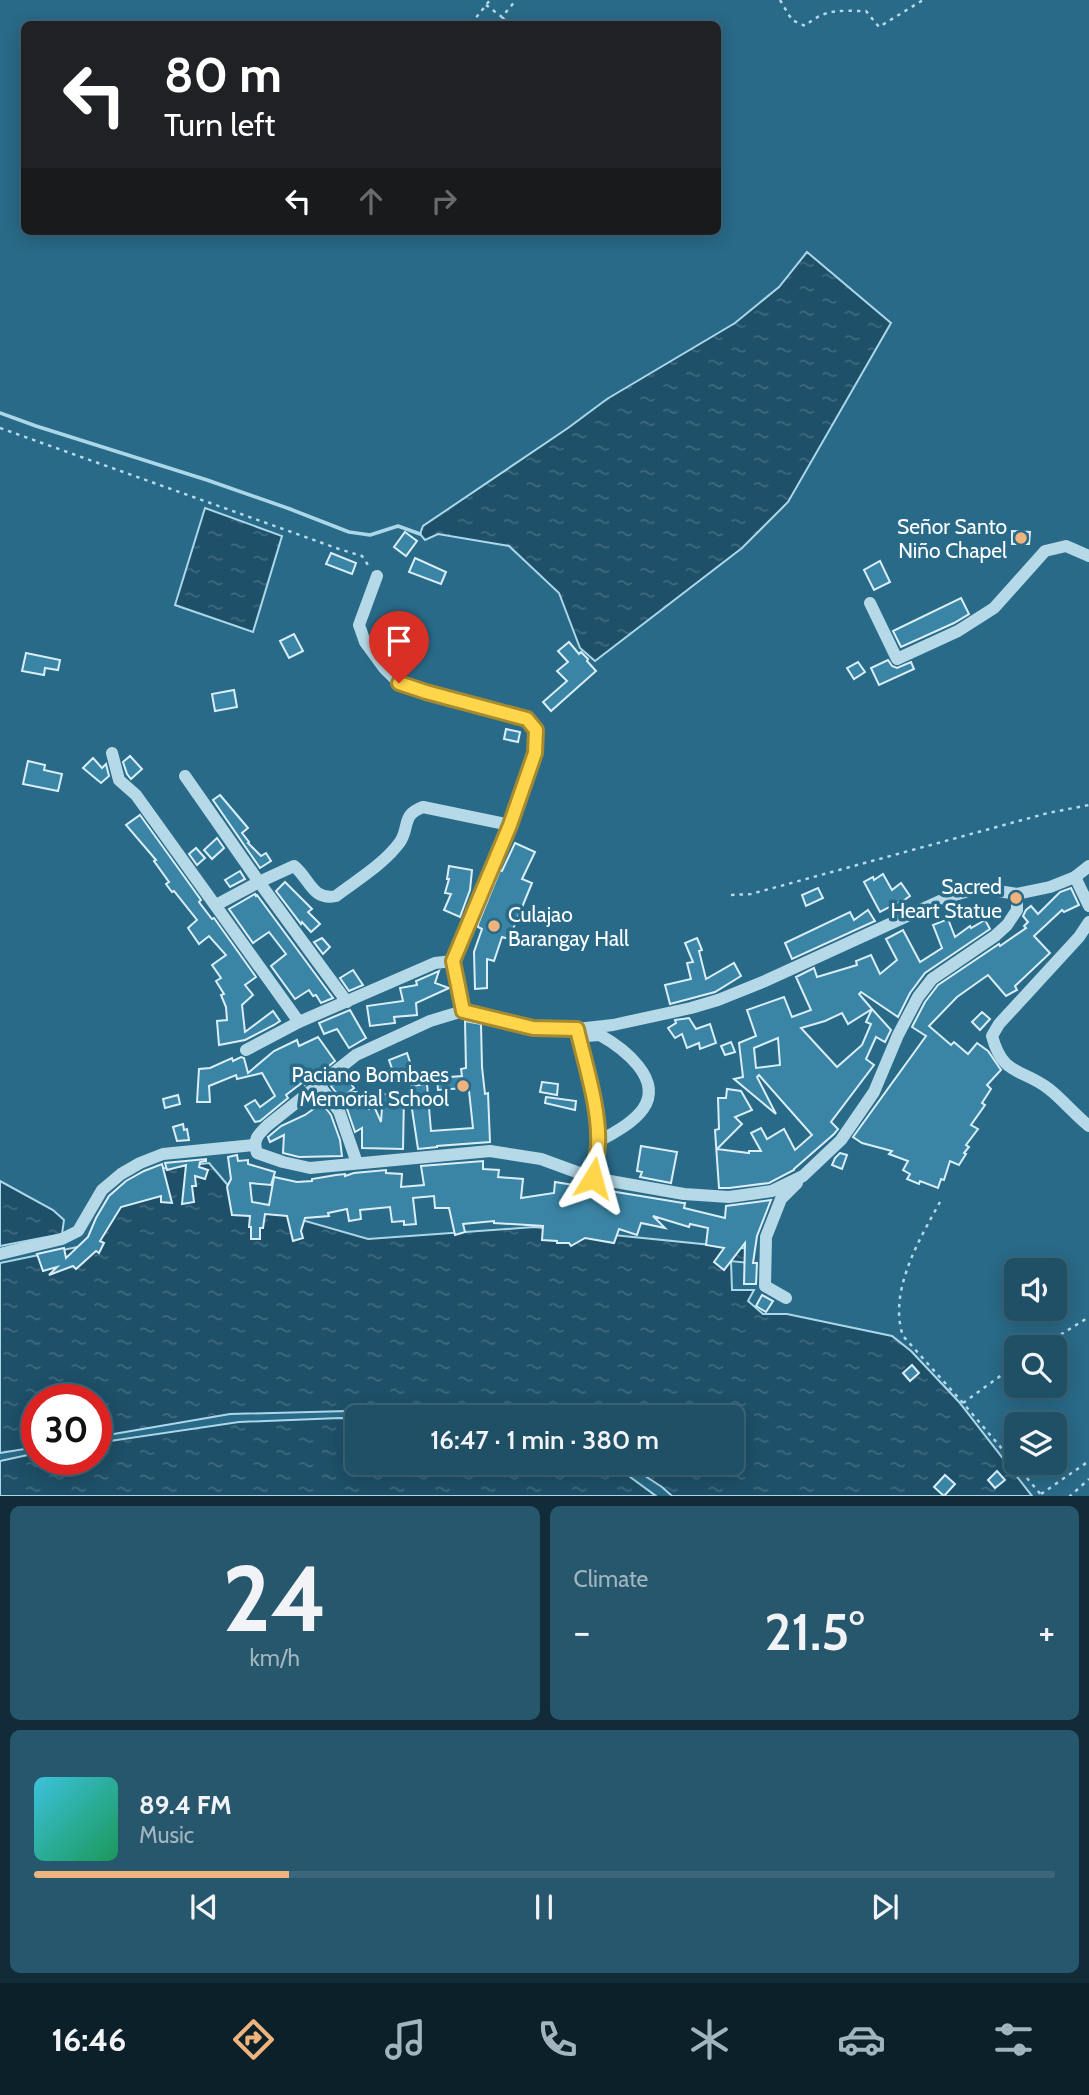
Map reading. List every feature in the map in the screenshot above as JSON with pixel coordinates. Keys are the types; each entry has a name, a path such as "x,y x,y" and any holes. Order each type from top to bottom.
{"street":[{"path":"870,603 897,659 958,631 994,608 1045,551 1066,546 1089,556"},
{"path":"377,576 359,625 365,642 399,683 527,719 536,730 535,753 510,825 453,961 463,1011"},
{"path":"112,753 119,780 136,795 299,1023"},
{"path":"185,776 347,1002"},
{"path":"216,905 259,881 294,866 318,895 336,897 387,856 402,839 408,815 422,807 510,825"},
{"path":"578,1033 718,1000 951,896 979,888 1017,894 1050,887 1075,877 1089,866"},
{"path":"1075,877 1089,906"},
{"path":"786,1298 765,1286 765,1237 781,1199 841,1140 855,1122 874,1092 913,1006 932,979 1007,925 1017,910 1017,894"},
{"path":"1089,922 1079,937 999,1024 992,1036 996,1053 1014,1071 1045,1086 1089,1126"},
{"path":"246,1049 435,963 453,961"},
{"path":"598,1143 634,1119 645,1107 649,1092 644,1075 633,1059 600,1035 533,1028 463,1011 430,1021 356,1055 268,1125 257,1136 254,1145 257,1153 267,1158 310,1168 490,1151 541,1159 593,1178 684,1195 719,1197 772,1191 803,1175"},
{"path":"578,1033 590,1080 598,1143 593,1178"},
{"path":"318,1085 339,1111 358,1163"},
{"path":"0,1254 62,1239 78,1231 102,1190 139,1163 163,1154 254,1145"}],"path":[{"path":"473,21 490,0"},
{"path":"502,17 516,0"},
{"path":"780,0 792,20 805,26 817,15 835,11 866,11 878,27 923,0"},
{"path":"486,5 505,21"},
{"path":"0,428 362,556 377,576"},
{"path":"731,895 751,894 1048,813 1089,805"},
{"path":"940,1202 912,1253 897,1311 903,1336 1042,1495 1089,1461"},
{"path":"1061,1335 1089,1317"},
{"path":"963,1403 1004,1373"},
{"path":"1069,1496 1089,1479"}],"water":[{"path":"807,252 891,323 788,502 742,548 595,661 580,648 559,593 509,546 438,534 425,540 420,534 423,526 607,399 735,323 779,287"},
{"path":"205,508 282,536 253,632 175,605"},
{"path":"209,1163 243,1203 368,1239 534,1227 751,1249 749,1263 731,1261 732,1290 754,1290 748,1301 763,1314 787,1314 892,1336 911,1351 959,1402 1004,1460 1004,1475 1016,1475 1032,1496 672,1496 644,1475 744,1475 744,1405 345,1405 345,1411 230,1414 112,1434 112,1384 21,1384 21,1450 0,1453 0,1263 87,1245 150,1170"},
{"path":"0,1181 53,1210 64,1220 62,1234 0,1246"},
{"path":"345,1418 345,1475 627,1475 656,1496 0,1496 0,1461 21,1456 21,1475 112,1475 112,1441 239,1422"}],"building":[{"name":"Señor Santo Niño Chapel","path":"1012,531 1030,532 1029,544 1012,544"},
{"path":"405,532 417,541 406,556 394,547"},
{"path":"331,553 356,563 352,574 326,564"},
{"path":"415,558 446,572 441,584 409,572"},
{"path":"880,561 890,582 874,590 864,570"},
{"path":"961,598 969,614 901,647 893,631"},
{"path":"294,634 303,651 289,658 280,641"},
{"path":"569,642 579,654 581,652 588,659 596,671 551,711 543,702 567,681 557,671 568,662 558,651"},
{"path":"26,653 60,660 58,670 45,668 44,675 22,671"},
{"path":"888,660 897,668 911,662 914,669 879,685 871,668"},
{"path":"858,662 865,672 854,679 847,668"},
{"path":"234,690 237,707 215,711 212,694"},
{"path":"506,729 520,732 518,742 504,739"},
{"path":"130,756 142,769 131,779 123,762"},
{"path":"93,758 102,768 106,764 109,776 101,783 83,768"},
{"path":"28,761 45,765 44,770 62,774 58,791 23,784"},
{"path":"220,795 248,828 242,833 248,843 261,856 266,853 271,861 260,868 213,800"},
{"path":"140,815 201,900 199,902 212,919 214,918 256,977 245,985 253,995 242,1005 245,1032 273,1011 280,1021 274,1025 245,1040 219,1045 217,1021 227,1020 226,1007 221,995 224,994 216,981 221,978 212,965 226,955 209,936 199,944 188,928 197,920 166,884 169,882 154,861 156,860 126,825"},
{"path":"217,838 224,848 212,859 204,850"},
{"path":"515,843 535,852 522,879 532,883 509,939 502,937 494,961 487,959 487,988 475,989 474,952 482,929 478,924 500,870 502,871"},
{"path":"196,848 205,858 197,865 189,854"},
{"path":"449,866 472,870 470,890 460,917 444,910 451,894 445,893"},
{"path":"240,871 245,879 230,887 225,880"},
{"path":"883,874 892,890 901,883 910,896 880,912 864,882"},
{"path":"285,882 312,909 308,912 320,924 311,932 302,922 301,924 276,891"},
{"path":"818,888 823,898 806,906 802,895"},
{"path":"1071,888 1079,905 1064,912 1062,910 1034,936 1050,953 1015,986 1017,990 1006,996 988,975 957,997 929,1026 951,1045 954,1042 968,1054 977,1043 988,1051 1001,1070 987,1085 991,1089 982,1103 985,1105 971,1125 978,1129 966,1145 969,1147 959,1165 950,1161 944,1180 941,1179 938,1188 907,1179 910,1174 903,1170 908,1161 889,1154 892,1151 862,1143 853,1137 926,1036 912,1027 925,1002 938,985 1026,928 1024,926 1028,922 1023,916 1031,906 1038,914 1060,892"},
{"path":"255,894 333,998 321,1003 309,990 295,999 271,966 286,954 269,932 253,943 229,909"},
{"path":"868,910 875,921 792,959 785,943 850,912 854,920"},
{"path":"948,919 955,937 970,926 971,928 985,920 990,929 925,973 910,993 898,1017 861,992 859,994 891,1030 885,1042 876,1037 866,1059 874,1065 831,1122 838,1129 794,1170 769,1183 719,1188 715,1130 719,1129 718,1098 726,1098 727,1089 741,1091 752,1110 735,1117 742,1124 717,1149 749,1153 761,1151 751,1133 761,1128 767,1139 784,1129 795,1150 812,1135 759,1075 757,1077 776,1114 734,1079 743,1077 739,1043 756,1036 747,1010 784,997 792,1017 811,1010 796,977 814,968 817,977 857,965 856,961 871,955 880,974 897,960 886,939 903,930 920,962 942,948 933,925","holes":["872,1009 866,1022 871,1024 862,1045 837,1067 801,1028 842,1013 848,1024","778,1038 780,1065 756,1068 754,1048"]},
{"path":"322,938 330,947 323,954 314,942"},
{"path":"697,938 702,950 699,951 706,979 734,963 741,976 715,992 670,1004 665,985 691,979 687,963 693,962 685,943"},
{"path":"353,970 363,985 349,991 340,978"},
{"path":"439,971 435,983 449,988 416,1003 417,1015 394,1017 395,1023 370,1026 367,1006 403,1001 400,988 417,985 416,981"},
{"path":"350,1010 366,1038 349,1048 337,1029 324,1034 319,1023"},
{"path":"982,1012 990,1019 980,1030 972,1022"},
{"path":"689,1018 696,1029 710,1024 716,1043 700,1049 699,1043 687,1048 682,1034 675,1038 668,1028 676,1023 675,1020"},
{"path":"465,1021 481,1024 482,1067 485,1094 488,1093 490,1142 418,1149 411,1086 427,1084 431,1131 473,1128 469,1091 464,1091 464,1088 438,1090 437,1078 462,1076 461,1069 466,1068"},
{"path":"318,1037 335,1061 305,1085 303,1082 286,1095 288,1098 260,1121 255,1122 245,1106 255,1100 260,1107 275,1096 262,1073 237,1079 236,1075 209,1086 210,1102 197,1102 199,1069 241,1057 244,1058 248,1073 274,1051 297,1040 299,1046"},
{"path":"731,1042 735,1052 725,1055 721,1046"},
{"path":"407,1053 413,1071 395,1077 389,1060"},
{"path":"345,1075 354,1088 349,1092 357,1092 369,1109 374,1106 381,1122 383,1094 404,1096 403,1149 362,1148 362,1128 355,1132 346,1106 331,1086"},
{"path":"542,1082 558,1084 557,1095 540,1092"},
{"path":"178,1095 180,1104 165,1108 163,1099"},
{"path":"317,1097 331,1115 340,1140 342,1156 299,1157 283,1153 284,1135 270,1142 268,1137 281,1126 319,1105 314,1099"},
{"path":"546,1097 576,1101 575,1110 545,1103"},
{"path":"183,1124 189,1140 177,1141 173,1127"},
{"path":"641,1146 677,1152 671,1183 640,1177 642,1172 637,1171"},
{"path":"840,1153 847,1155 842,1169 832,1165"},
{"path":"237,1155 238,1161 248,1160 248,1164 275,1172 271,1185 250,1183 252,1202 269,1205 274,1177 297,1182 386,1170 386,1173 402,1174 401,1187 424,1185 421,1166 483,1161 483,1169 499,1170 498,1177 523,1179 521,1198 554,1193 555,1182 685,1203 684,1208 725,1218 726,1206 771,1200 757,1236 753,1263 757,1263 756,1284 744,1284 745,1243 724,1270 714,1262 724,1248 706,1245 708,1228 690,1224 689,1227 653,1216 665,1228 641,1223 637,1235 619,1229 614,1243 585,1238 571,1246 569,1243 542,1240 543,1226 494,1221 463,1224 465,1232 455,1235 449,1208 435,1208 434,1196 413,1198 416,1224 392,1222 390,1207 360,1210 361,1219 349,1221 347,1209 328,1213 329,1216 305,1218 301,1231 303,1238 293,1241 287,1216 265,1214 263,1228 260,1228 260,1239 251,1239 250,1216 232,1215 227,1187 231,1179 228,1157"},
{"path":"206,1159 200,1162 199,1167 208,1170 205,1179 195,1176 196,1186 192,1186 194,1202 182,1204 186,1165 167,1170 165,1163"},
{"path":"162,1164 172,1203 161,1202 161,1196 121,1207 100,1241 104,1243 99,1253 96,1251 76,1269 73,1266 49,1275 57,1267 43,1271 37,1254 64,1248 66,1258 88,1237 109,1196 126,1181"},
{"path":"762,1295 773,1301 766,1312 756,1306"},
{"path":"912,1365 919,1373 910,1381 903,1373"},
{"path":"997,1471 1005,1480 995,1488 988,1480"},
{"path":"945,1475 955,1484 944,1496 934,1487"}],"waterway":[{"path":"0,413 207,480 349,532 370,535 398,526 420,534"}],"place":[{"name":"Señor Santo Niño Chapel","path":"1021,538"},
{"name":"Sacred Heart Statue","path":"1016,898"},
{"name":"Culajao Barangay Hall","path":"494,926"},
{"name":"Paciano Bombaes Memorial School","path":"463,1086"}],"route":[{"path":"399,683 527,719 536,730 535,753 510,825 453,961 463,1011 533,1028 577,1029 590,1080 598,1143 593,1178"}]}
